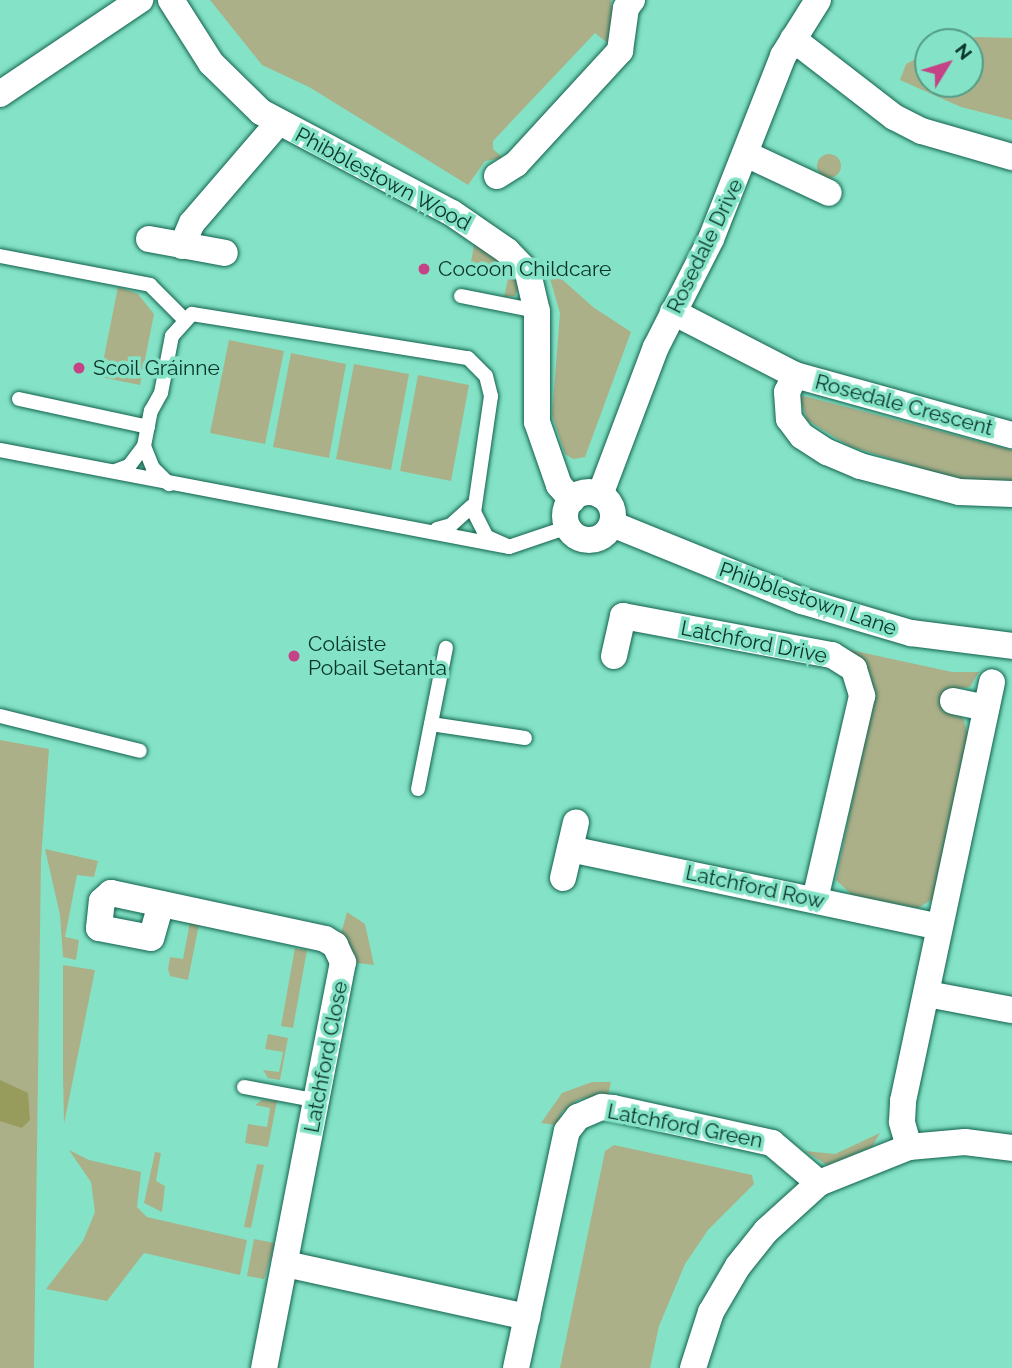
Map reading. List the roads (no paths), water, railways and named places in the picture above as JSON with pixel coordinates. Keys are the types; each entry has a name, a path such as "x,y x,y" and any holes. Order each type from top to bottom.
{"street":[{"path":"0,94 140,0"},
{"name":"Phibblestown Wood","path":"171,0 225,80 278,123 443,208 491,239 528,274 537,311 537,422 559,485 572,500"},
{"path":"497,176 516,164 620,51 626,8 632,0"},
{"name":"Rosedale Drive","path":"600,495 673,312 748,155 793,39 818,0"},
{"path":"793,39 894,117 922,131 1012,157"},
{"name":"Phibblestown Wood","path":"182,246 192,223 278,123"},
{"path":"748,155 829,193"},
{"path":"149,239 225,253"},
{"name":"Rosedale Crescent","path":"673,312 796,375 1012,435"},
{"name":"Rosedale Crescent","path":"796,375 787,392 789,419 802,436 827,452 860,466 959,492 1012,494"},
{"path":"585,493 600,495 613,511 612,524 595,540 579,538 568,527 566,513 572,500 585,493"},
{"name":"Phibblestown Lane","path":"612,524 802,601 911,633 1012,646"},
{"name":"Latchford Drive","path":"614,656 623,616 832,655 854,668 862,696 815,900"},
{"path":"909,1147 902,1122 903,1101 992,682"},
{"path":"953,701 986,708"},
{"path":"563,878 576,822"},
{"name":"Latchford Row","path":"570,849 939,927"},
{"name":"Latchford Close","path":"161,904 335,945 343,962 264,1368"},
{"path":"927,994 1012,1010"},
{"name":"Latchford Green","path":"516,1368 567,1131 586,1112 613,1108 772,1143 819,1183"},
{"path":"693,1368 711,1312 738,1266 766,1231 819,1183 909,1147 965,1142 1012,1148"},
{"path":"286,1265 527,1317"}],"lane":[{"path":"0,256 149,285 184,319"},
{"path":"461,296 537,311"},
{"path":"115,471 129,466 144,446 161,393 172,336 184,319 201,313 453,355 478,364 491,396 472,506 487,537 509,547"},
{"path":"19,399 148,427"},
{"path":"144,446 153,468 169,484"},
{"path":"0,450 169,484 427,529 509,547 568,527"},
{"path":"427,529 451,525 472,506"},
{"path":"418,789 446,648"},
{"path":"0,716 140,751"},
{"path":"431,724 525,738"},
{"path":"244,1087 318,1101"}],"place":[{"name":"Cocoon Childcare","path":"424,269"},
{"name":"Scoil Gráinne","path":"79,368"},
{"name":"Coláiste Pobail Setanta","path":"294,656"}]}
